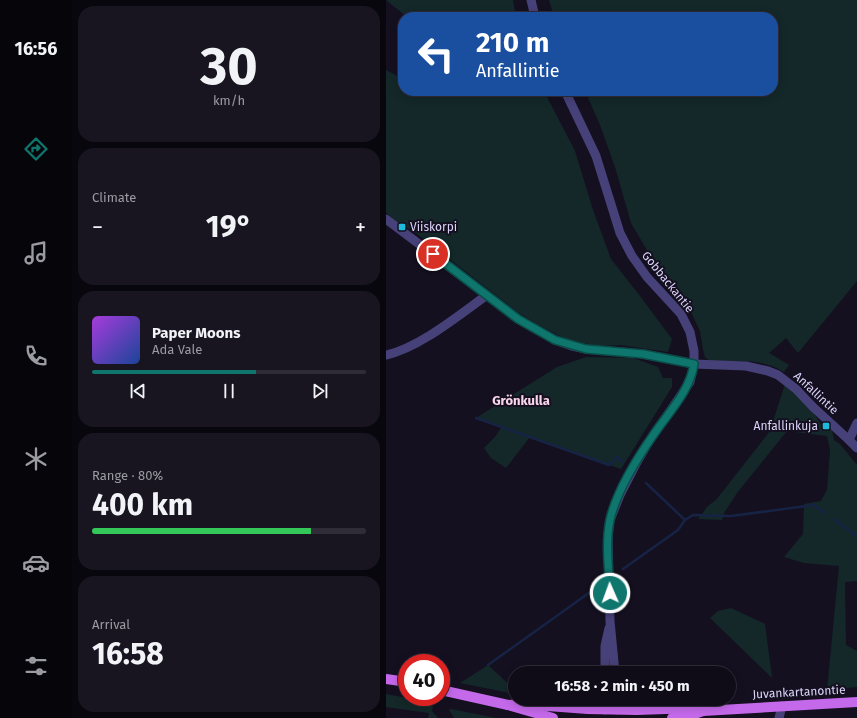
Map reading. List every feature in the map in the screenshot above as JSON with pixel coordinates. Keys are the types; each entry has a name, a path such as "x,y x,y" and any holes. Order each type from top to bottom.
{"main road":[{"path":"386,679 398,681"},
{"path":"450,692 508,705"},
{"name":"Juvankartanontie","path":"672,718 692,715 703,711 857,702"},
{"path":"511,706 553,718"},
{"path":"538,706 605,714 617,714 637,710 693,708 703,711"}],"street":[{"path":"531,0 534,12"},
{"name":"Gobbackantie","path":"567,96 596,156 620,233 632,256 647,277 681,314 690,332 694,351 694,364 690,382 648,443 620,495 610,520 608,537 610,621 614,666"},
{"name":"Anfallintie","path":"386,219 518,319 555,340 586,349 643,354 694,364 746,366 768,371 778,375 796,389 857,448"},
{"path":"386,355 397,353 410,347 487,295"},
{"path":"850,440 857,423"},
{"name":"Gobbackantie","path":"605,666 605,646 610,621"},
{"path":"779,718 782,706"}],"green space":[{"path":"386,0 513,0 515,12 401,12"},
{"path":"549,0 857,0 857,281 798,353 786,338 769,353 789,365 784,372 767,364 758,362 711,362 705,357 700,331 683,295 651,257 631,223 615,167 600,125 587,96 778,96 778,12 553,12"},
{"path":"386,70 398,76 398,96 547,96 575,151 593,210 611,259 672,339 668,352 621,345 598,346 564,338 519,313 416,233 394,220 386,212"},
{"path":"586,357 633,358 658,367 663,378 672,378 672,387 621,469 529,438 506,468 491,458 484,448 495,437 501,428 476,418 557,367"},
{"path":"785,384 806,404 822,424 832,430 834,440 840,444 857,465 857,581 845,582 846,645 857,651 857,687 827,690 839,566 804,563 784,557 803,534 804,504 821,501 827,490 830,450 827,436 787,431 737,493 724,513 722,520 698,519 708,506 716,500 770,431"},
{"path":"731,608 765,624 772,678 710,618 718,611"},
{"path":"488,665 508,684 508,693 460,683"},
{"path":"386,694 398,696 398,706 433,706 432,711 438,718 428,718 429,713 386,707"},
{"path":"451,709 496,718 454,718 449,710"}],"waterway":[{"path":"476,418 609,465 617,457 623,462"},
{"path":"646,483 685,520 693,515 731,516 814,505 825,513"},
{"path":"834,519 857,536"},
{"path":"623,569 678,530 685,520"},
{"path":"488,665 600,585"}],"place":[{"name":"Viiskorpi","path":"402,227"},
{"name":"Anfallinkuja","path":"826,426"}],"district":[{"name":"Grönkulla","path":"521,400"}],"route":[{"path":"433,254 518,319 555,340 586,349 625,351 694,364 690,382 648,443 620,495 610,520 608,537 610,593"}]}
